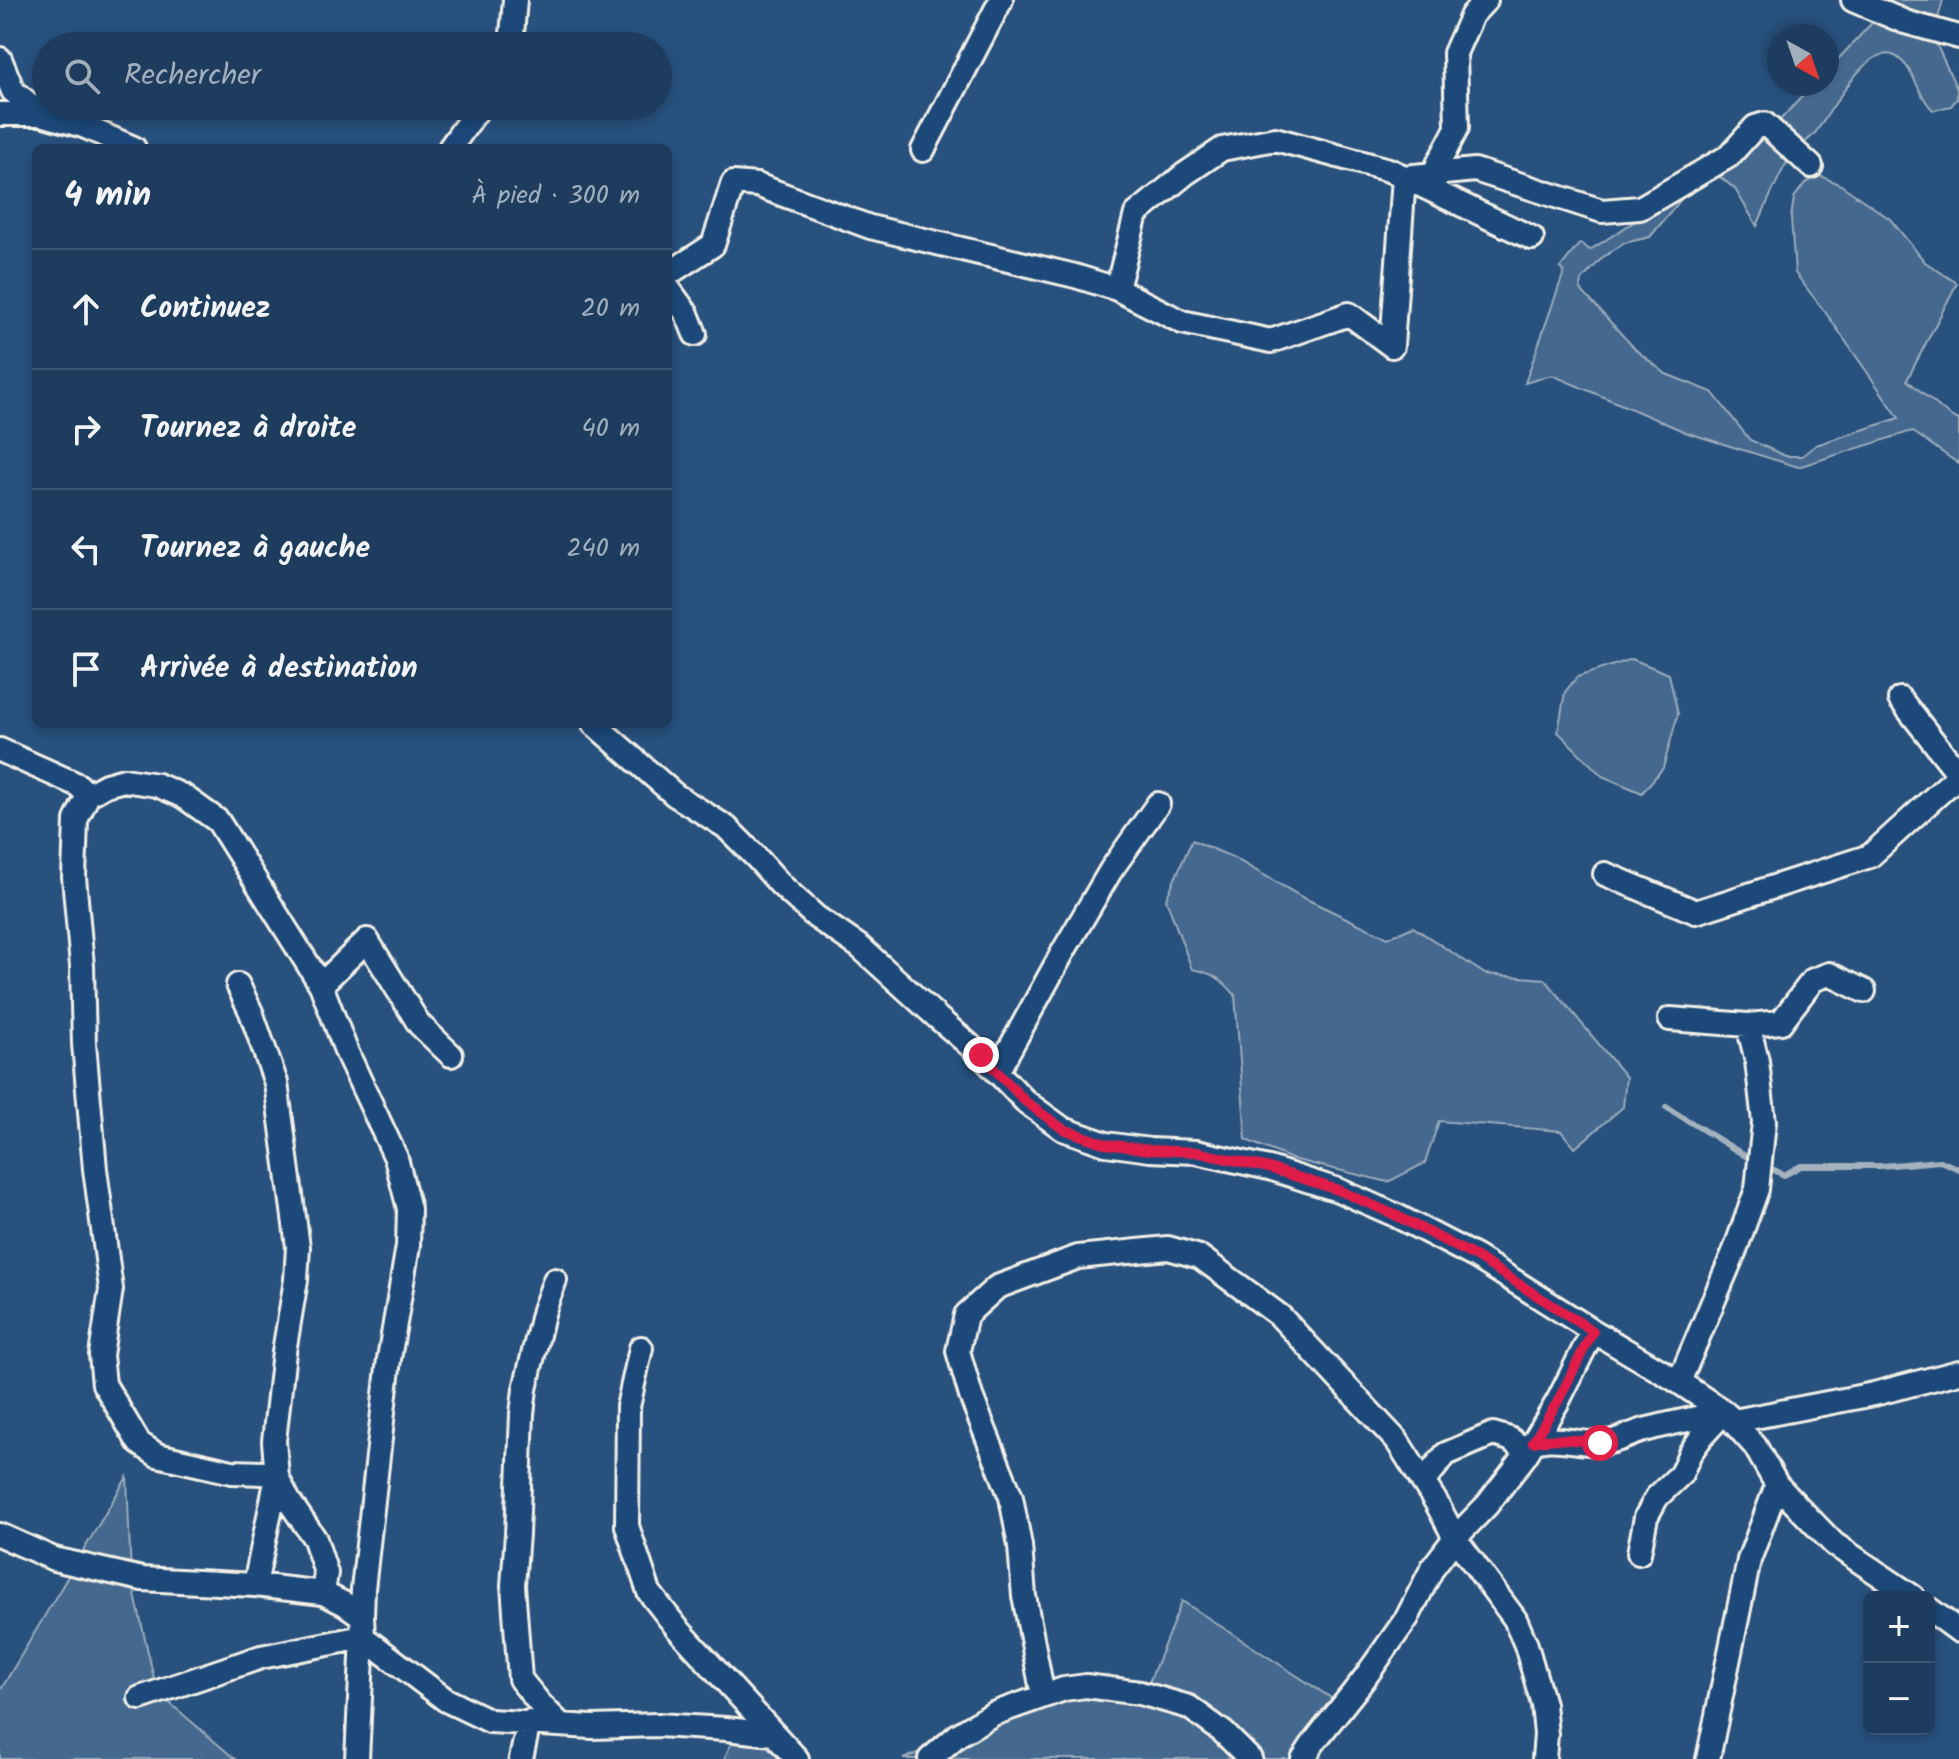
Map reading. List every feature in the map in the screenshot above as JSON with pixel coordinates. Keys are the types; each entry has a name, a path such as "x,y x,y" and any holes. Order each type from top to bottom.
{"street":[{"path":"512,32 515,0"},
{"path":"923,150 1001,0"},
{"path":"1436,174 1457,128 1455,53 1472,15 1486,0"},
{"path":"1853,0 1905,22 1959,37"},
{"path":"0,59 13,91 32,107"},
{"path":"0,114 32,114"},
{"path":"62,120 125,144"},
{"path":"453,144 470,120"},
{"path":"1404,177 1475,170 1602,211 1640,208 1729,156 1755,127 1765,124 1811,166"},
{"path":"1117,289 1136,214 1222,149 1275,139 1389,170 1532,238"},
{"path":"672,271 713,245 733,183 757,185 870,227 1117,289 1182,322 1271,341 1349,314 1392,346 1404,177"},
{"path":"672,293 687,314 695,334"},
{"path":"1605,874 1696,912 1870,856 1959,775 1900,699"},
{"path":"599,728 675,795 726,827 816,917 860,947 981,1055 1026,1102 1063,1129 1106,1144 1196,1152 1269,1168 1366,1202 1476,1257 1679,1382 1734,1421 1874,1394 1959,1372"},
{"path":"0,750 78,785 88,795"},
{"path":"323,1593 326,1573 315,1539 277,1477 264,1473 232,1472 157,1455 139,1443 104,1384 101,1355 111,1289 84,1044 82,966 74,877 76,820 88,795 124,780 157,785 183,796 218,821 321,985 347,1053 396,1158 409,1209 408,1246 389,1359 363,1589 357,1759"},
{"path":"997,1072 1111,870 1158,804"},
{"path":"321,985 367,940 419,1024 451,1055"},
{"path":"1670,1019 1748,1025 1781,1022 1813,980 1829,974 1864,991"},
{"path":"238,985 276,1083 298,1247 274,1441 277,1477 255,1585"},
{"path":"1679,1382 1735,1250 1757,1189 1764,1122 1757,1061 1748,1025"},
{"path":"1043,1696 1024,1596 1020,1546 1011,1497 971,1396 958,1351 966,1315 997,1287 1078,1257 1168,1248 1200,1257 1280,1316 1397,1441 1455,1538 1515,1619 1543,1704 1546,1734 1544,1759"},
{"path":"555,1280 544,1310 525,1389 513,1585 520,1679 561,1725"},
{"path":"1303,1759 1407,1618 1433,1567 1525,1456 1558,1401 1593,1331"},
{"path":"641,1348 628,1407 627,1526 649,1592 677,1628 797,1759"},
{"path":"1423,1482 1446,1454 1493,1434 1510,1439 1522,1448 1544,1440 1600,1443 1724,1412"},
{"path":"1724,1412 1755,1446 1777,1485 1834,1544 1904,1591"},
{"path":"1639,1553 1646,1517 1657,1497 1681,1474 1690,1453 1724,1412"},
{"path":"1708,1759 1749,1560 1777,1485"},
{"path":"0,1535 54,1559 142,1579 255,1585 323,1593 345,1604 362,1627 446,1700 490,1721 592,1727 671,1726 773,1734"},
{"path":"1935,1613 1959,1631"},
{"path":"140,1698 362,1627"},
{"path":"930,1759 958,1735 993,1714 1064,1689 1086,1686 1140,1693 1189,1707 1223,1732 1250,1759"},
{"path":"521,1759 529,1722"}],"shaded area":[{"path":"1891,0 1943,0 1933,37 1957,89 1957,99 1951,106 1933,110 1912,74 1895,56 1884,55 1872,60 1849,83 1815,133 1789,159 1757,226 1735,189 1716,174 1692,186 1650,237 1624,243 1602,258 1582,280 1580,289 1636,350 1666,374 1712,392 1750,440 1785,456 1802,456 1816,445 1899,418 1795,273 1791,218 1794,198 1805,183 1821,176 1841,185 1890,219 1925,262 1957,283 1907,380 1959,420 1959,464 1912,431 1798,467 1688,433 1552,375 1525,383 1564,272 1560,268 1580,243 1590,250 1761,140 1803,96 1839,96 1839,58"},
{"path":"1632,659 1669,674 1678,714 1663,768 1642,793 1602,776 1558,732 1565,692 1577,677"},
{"path":"1192,840 1234,858 1302,897 1388,938 1413,927 1485,974 1545,979 1626,1077 1623,1107 1575,1148 1561,1131 1439,1121 1425,1163 1388,1182 1292,1159 1246,1140 1235,995 1216,978 1192,969 1166,899"},
{"path":"127,1477 131,1577 157,1692 235,1759 0,1759 0,1691"},
{"path":"1182,1601 1348,1709 1304,1759 903,1759 931,1747 1039,1680 1121,1677 1148,1685"},
{"path":"749,1705 806,1759 724,1759"}],"waterway":[{"path":"1666,1107 1752,1160"},
{"path":"1764,1165 1784,1175 1801,1166 1881,1166 1940,1161 1959,1169"}],"route":[{"path":"981,1055 1026,1102 1063,1129 1106,1144 1196,1152 1269,1168 1338,1190 1395,1215 1476,1257 1593,1331 1558,1401 1533,1442 1572,1440 1600,1443"}]}
